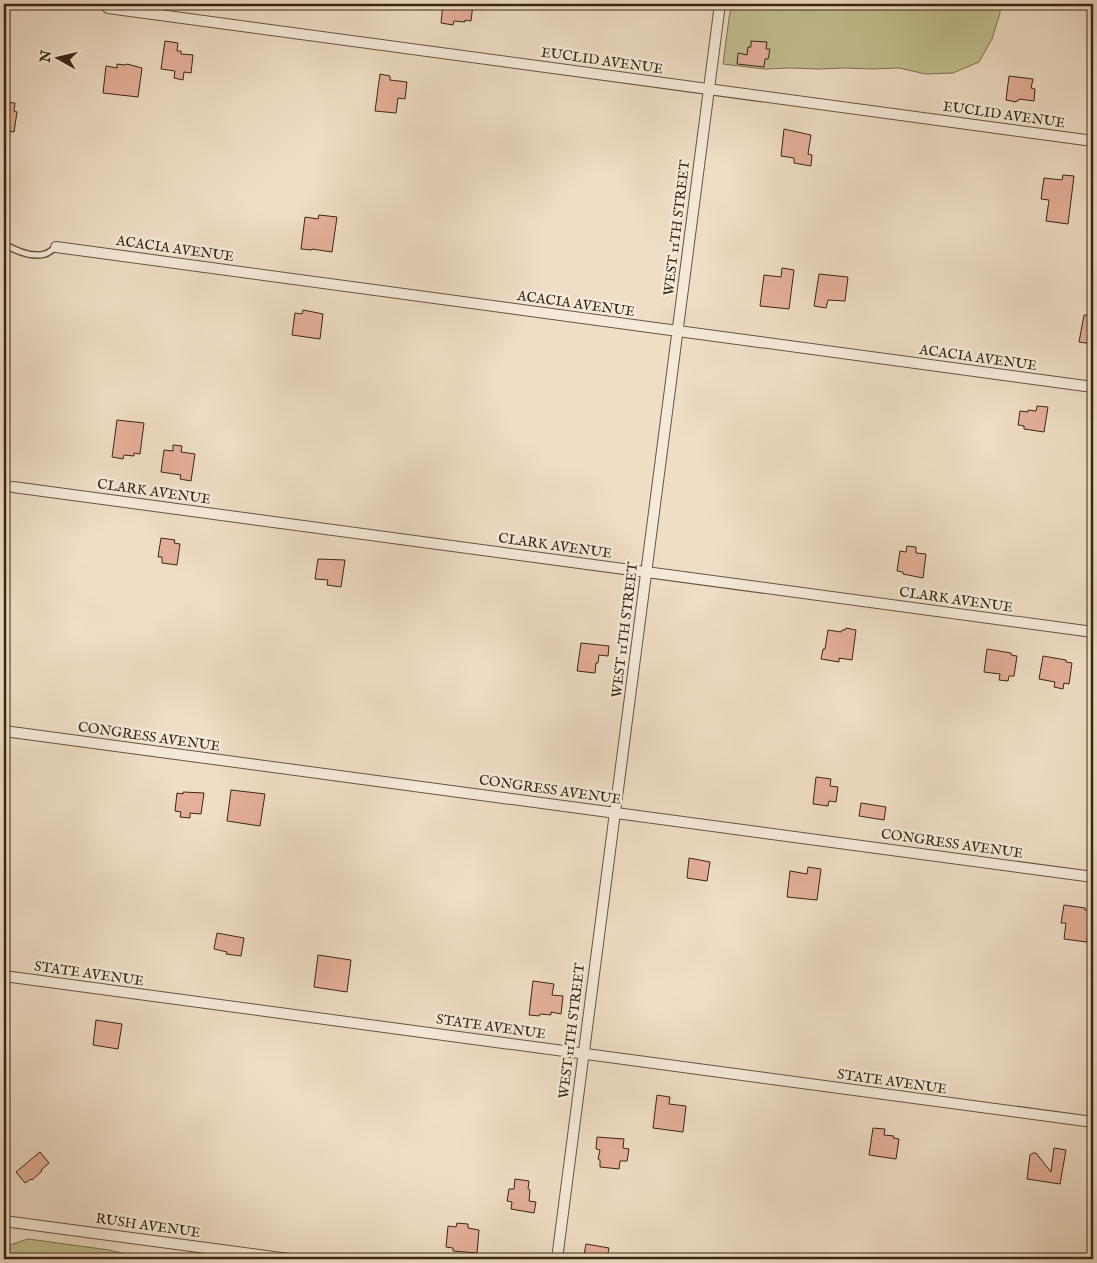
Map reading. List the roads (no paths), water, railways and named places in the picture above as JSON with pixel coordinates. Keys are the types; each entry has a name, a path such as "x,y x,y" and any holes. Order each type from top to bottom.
{"street":[{"name":"WEST 11TH STREET","path":"557,1259 720,4"},
{"name":"EUCLID AVENUE","path":"108,8 1093,140"},
{"name":"ACACIA AVENUE","path":"56,247 1093,387"},
{"name":"CLARK AVENUE","path":"13,487 1093,632"},
{"name":"CONGRESS AVENUE","path":"4,731 1093,877"},
{"name":"STATE AVENUE","path":"4,976 1093,1122"},
{"name":"RUSH AVENUE","path":"4,1221 289,1259"}],"lane":[{"path":"4,244 30,255 46,254 56,247"}]}
